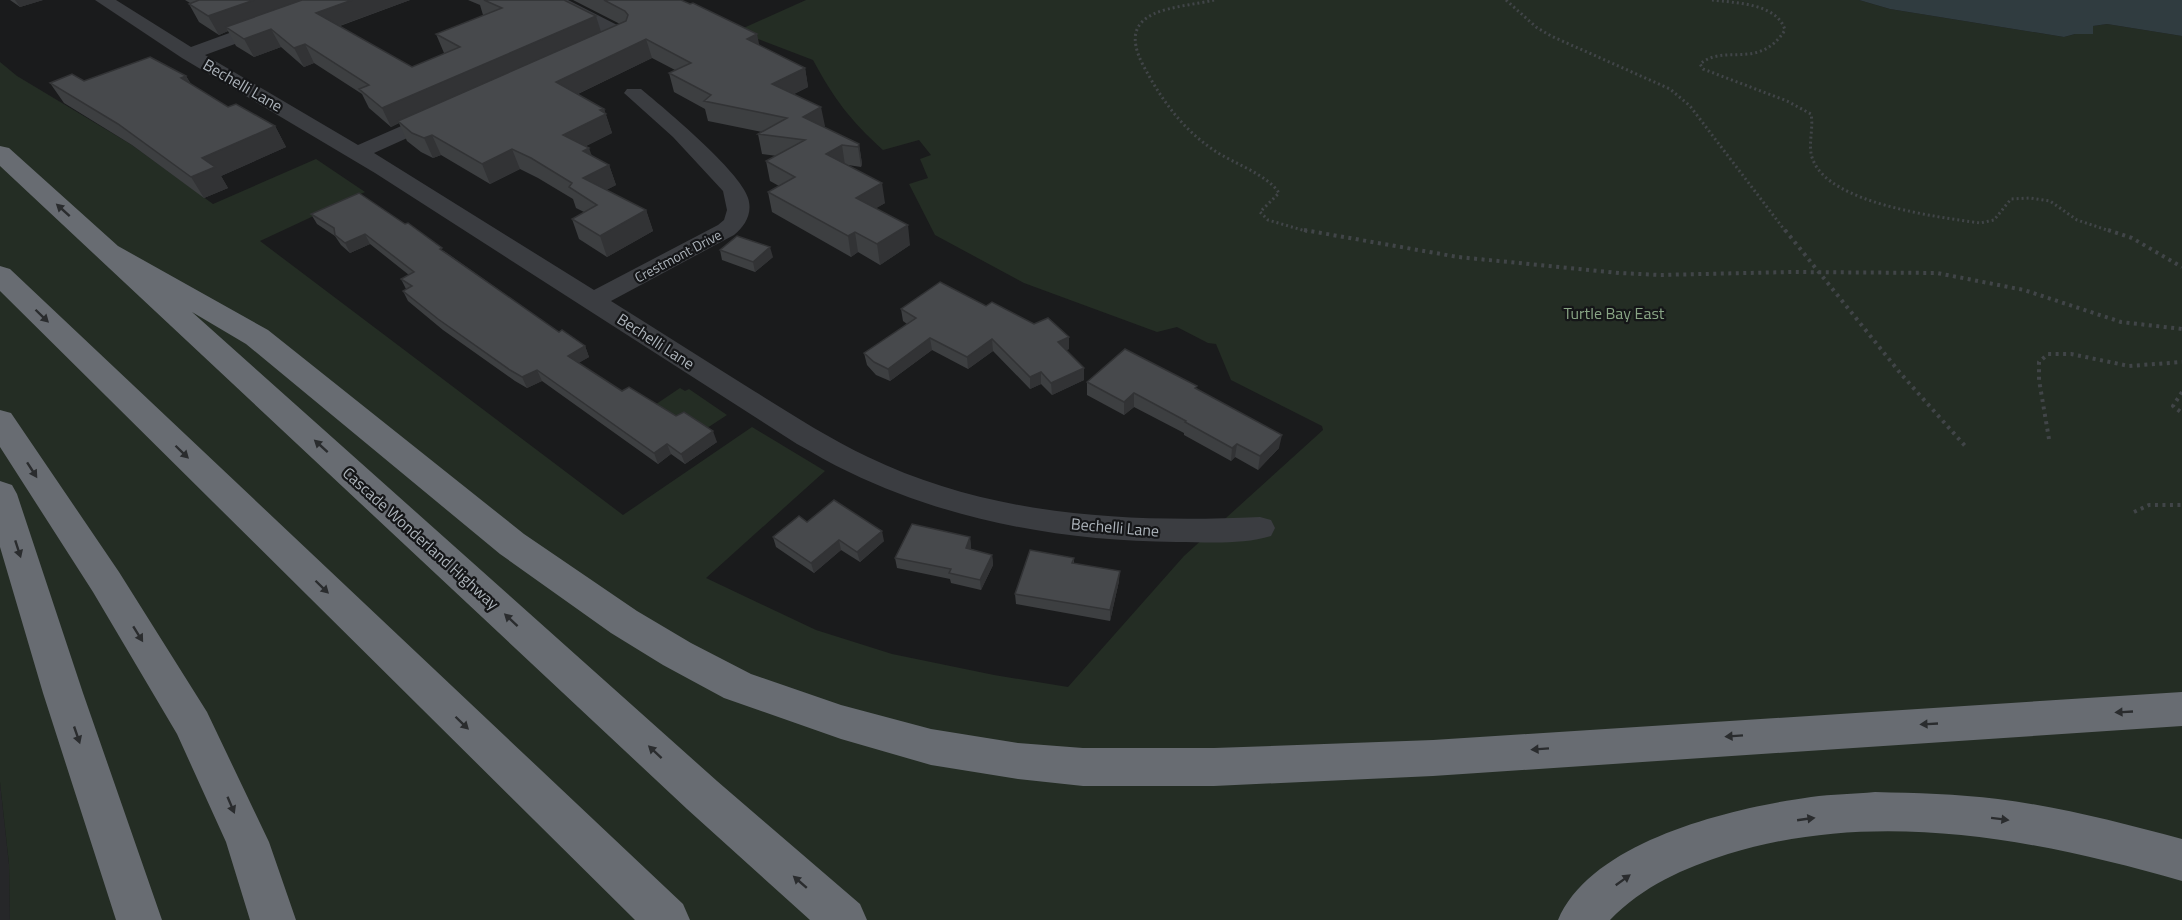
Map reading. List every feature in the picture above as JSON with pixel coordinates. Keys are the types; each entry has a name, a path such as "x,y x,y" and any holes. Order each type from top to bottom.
{"highway":[{"name":"Cascade Wonderland Highway","path":"0,153 702,795 844,920"},
{"path":"106,250 257,337 512,544 624,622 677,654 738,686 841,722 931,747 1018,761 1083,767 1214,767 1433,758 2182,709"},
{"path":"0,275 667,920"},
{"path":"0,421 112,592 193,724 247,842 273,920"},
{"path":"0,494 63,693 139,920"},
{"path":"102,808 120,920"},
{"path":"1581,920 1599,897 1639,868 1722,834 1814,818 1874,812 1969,815 2082,833 2182,860"}],"street":[{"name":"Bechelli Lane","path":"104,0 189,54 357,153 838,456 874,474 930,494 995,511 1055,522 1126,530 1218,531 1260,528"},
{"path":"189,54 336,0"},
{"path":"554,0 622,35 579,55"},
{"name":"Crestmont Drive","path":"593,301 726,230 732,226 738,213 737,196 732,188 680,133 634,93"},
{"path":"357,153 459,108"}],"path":[{"path":"1214,0 1168,6 1153,13 1137,26 1135,45 1140,60 1156,89 1181,123 1214,150 1275,185 1278,193 1260,212 1268,220 1314,234 1382,243 1458,257 1619,273 1659,275 1821,272 1937,273 2024,290 2121,322 2182,329"},
{"path":"1506,0 1536,27 1551,36 1670,89 1690,106 1785,230 1901,374 1966,447"},
{"path":"1712,0 1771,11 1782,20 1785,30 1776,44 1767,50 1706,59 1700,64 1703,69 1787,101 1811,114 1814,124 1811,153 1813,162 1842,188 1884,205 1980,223 1994,220 2010,199 2030,198 2050,201 2077,220 2132,238 2182,267"},
{"path":"2049,439 2039,380 2039,362 2048,354 2071,354 2129,366 2182,362"},
{"path":"2182,392 2173,406 2182,413"},
{"path":"2134,512 2149,504 2182,505"}],"shaded area":[{"path":"1859,0 2182,0 2182,36 2107,24 2093,26 2093,34 2075,34 2064,37 1890,9"},
{"path":"0,782 9,864 10,920 0,920"}],"green space":[{"name":"Turtle Bay East","path":"806,0 1859,0 1890,9 2064,37 2075,34 2092,34 2093,26 2107,24 2182,36 2182,920 10,920 9,864 0,782 0,62 17,76 132,145 213,204 316,159 365,192 260,241 623,515 752,427 825,471 706,578 816,630 892,654 994,675 1068,687 1184,556 1323,430 1322,426 1231,380 1216,344 1208,343 1177,327 1157,332 1024,283 935,235 909,184 928,178 920,159 931,155 919,140 883,150 843,108 813,60 737,31"},
{"path":"680,388 685,391 689,389 727,415 704,430 628,423"}],"building":[{"path":"199,0 254,0 208,16 189,4"},
{"path":"302,0 352,0 316,13 412,67 460,47 436,34 502,8 484,0 564,0 596,16 382,108 359,89 369,85 305,44 294,48 271,29 244,39 226,27"},
{"path":"604,0 681,0 693,3 757,34 747,39 805,68 772,84 821,107 803,117 859,144 858,147 842,145 826,154 882,183 856,198 908,225 877,244 855,232 848,236 768,192 795,177 766,161 805,140 758,134 787,118 704,101 711,95 669,73 691,63 646,39 556,82 604,109 600,110 606,114 563,135 589,148 583,151 609,165 583,178 646,210 600,236 572,219 597,205 569,187 572,183 531,158 512,149 482,164 432,135 424,138 412,133 398,121 626,21 628,15 625,11"},
{"path":"150,57 186,76 181,78 228,107 236,104 275,126 202,158 215,167 191,177 118,124 50,83 72,74 84,81"},
{"path":"359,193 405,224 408,223 442,248 440,249 559,332 562,330 585,346 568,356 622,391 629,387 676,416 684,412 713,431 681,454 667,444 654,453 537,370 522,377 510,370 403,291 412,286 401,279 414,272 365,234 345,243 335,235 334,228 311,214"},
{"path":"737,236 770,247 753,262 720,250"},
{"path":"940,282 986,306 992,302 1034,324 1048,318 1069,337 1058,342 1084,368 1051,383 1041,372 1030,377 992,339 967,357 930,338 888,369 874,362 864,353 916,318 901,309"},
{"path":"1125,349 1197,386 1195,388 1282,435 1260,456 1237,444 1232,448 1134,393 1124,402 1087,382"},
{"path":"834,500 882,531 857,552 839,540 811,563 773,537 799,516 807,522"},
{"path":"912,524 970,537 966,548 992,555 980,580 949,573 951,569 895,558"},
{"path":"1030,550 1074,558 1072,563 1120,571 1110,610 1015,594"}]}
